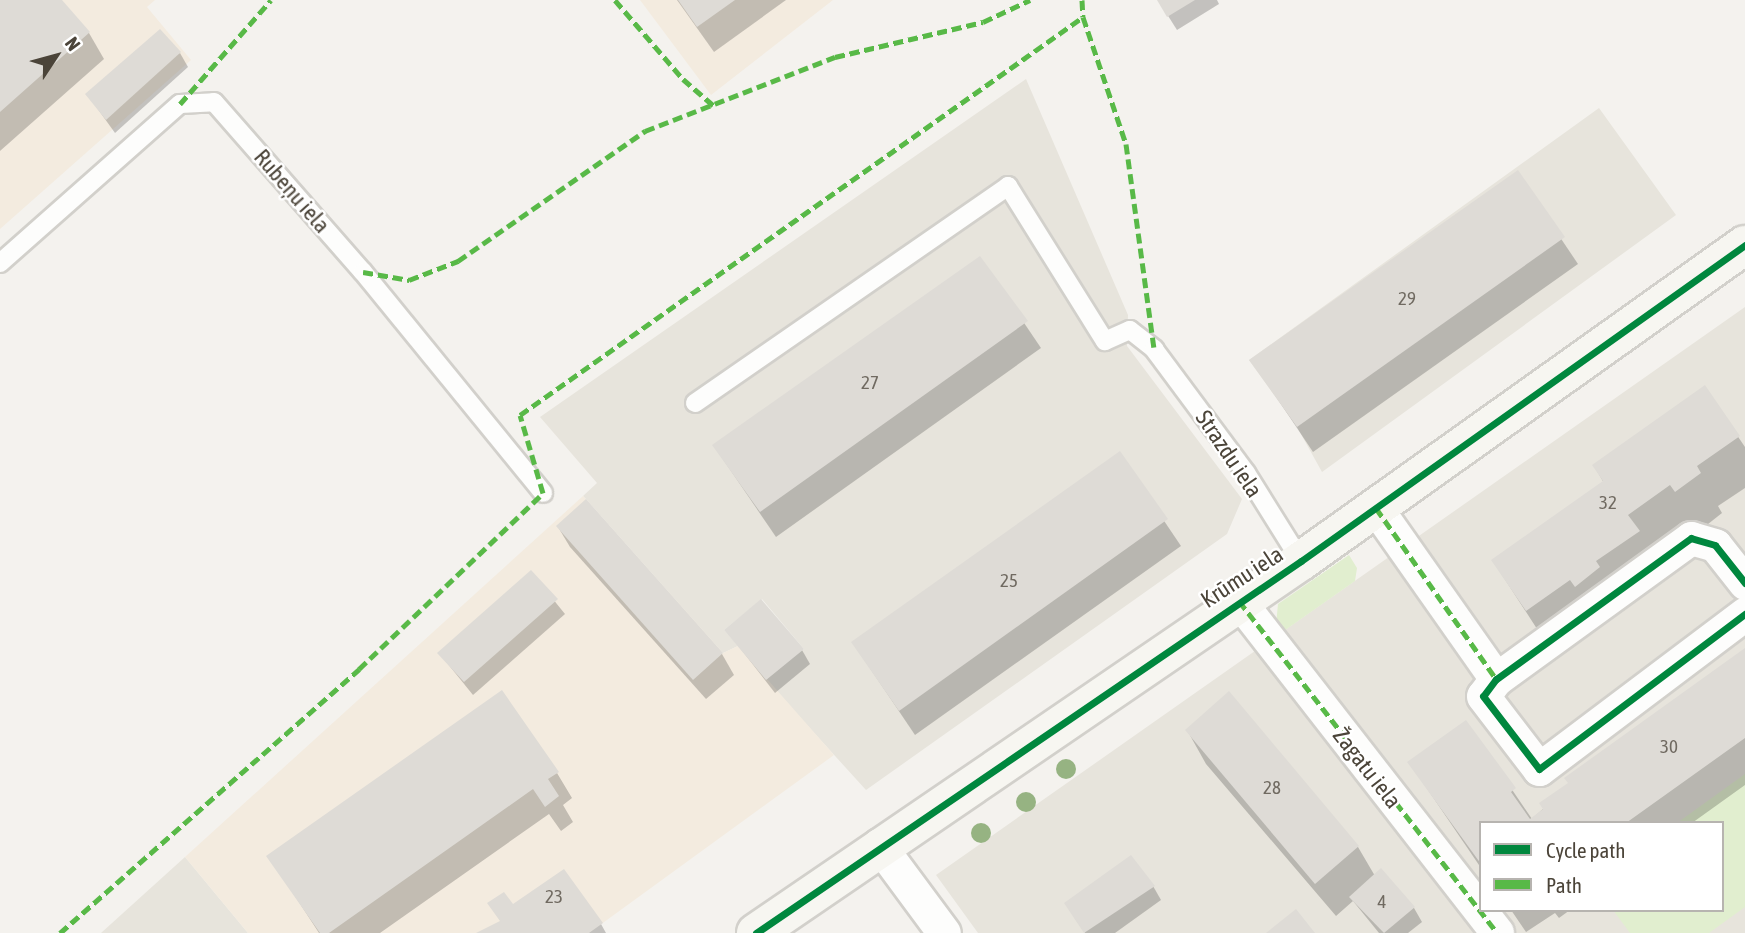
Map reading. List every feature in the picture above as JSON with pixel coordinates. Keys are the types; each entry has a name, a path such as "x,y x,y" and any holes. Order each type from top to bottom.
{"street":[{"name":"Krūmu iela","path":"756,933 879,845 1301,561 1745,245"},
{"path":"1376,508 1496,679"},
{"path":"1745,583 1715,545 1692,538 1496,679 1483,696 1539,769 1745,614"},
{"name":"Žagatu iela","path":"1239,601 1479,910"},
{"path":"879,845 944,933"},
{"name":"Žagatu iela","path":"1481,912 1497,933"}],"lane":[{"name":"Rubeņu iela","path":"0,264 180,104 214,102 362,272 543,493"},
{"name":"Strazdu iela","path":"695,403 1008,186 1105,341 1130,330 1154,349 1246,473 1301,561"}],"shaded area":[{"path":"0,0 155,0 147,7 191,60 0,229"},
{"path":"640,0 833,0 711,95"},
{"path":"1026,79 1128,315 1127,346 1242,499 1227,534 866,790 766,680 804,649 762,599 724,630 738,646 723,653 583,496 597,483 540,417"},
{"path":"1599,108 1676,215 1322,472 1297,427 1249,360"},
{"path":"1745,307 1745,933 978,933 936,875"},
{"path":"583,496 723,653 738,646 834,755 589,933 248,933 185,857"},
{"path":"185,857 248,933 101,933"}],"green space":[{"path":"1349,555 1357,568 1355,581 1281,633 1276,625 1278,604"},
{"path":"1745,774 1745,907 1709,933 1630,933 1614,912 1724,912 1724,821 1680,821"}],"building":[{"path":"0,0 62,0 90,32 0,112"},
{"path":"678,0 735,0 697,27"},
{"path":"1157,0 1195,0 1167,17"},
{"path":"160,29 181,52 106,120 85,94"},
{"path":"1518,170 1565,237 1297,427 1249,360"},
{"path":"980,256 1028,321 760,512 712,445"},
{"path":"1705,385 1740,436 1697,466 1701,473 1675,492 1670,485 1628,515 1640,531 1596,561 1600,567 1575,587 1570,580 1526,611 1491,560 1603,481 1592,465"},
{"path":"1120,451 1168,519 899,711 851,642"},
{"path":"586,499 723,653 693,680 556,526"},
{"path":"531,570 558,599 464,682 437,653"},
{"path":"761,599 804,649 766,680 724,630"},
{"path":"1745,648 1745,738 1629,821 1479,821 1479,861 1407,762 1466,720 1516,788 1511,792 1530,819 1543,809 1539,803 1568,783 1564,778"},
{"path":"502,690 559,772 548,779 559,796 545,807 533,789 329,933 320,933 266,856"},
{"path":"1229,691 1359,846 1315,884 1185,730"},
{"path":"1131,855 1155,886 1084,933 1064,903"},
{"path":"1381,868 1415,907 1384,933 1349,897"},
{"path":"564,869 603,923 589,933 476,933 500,921 487,903 504,892 513,904"},
{"path":"1296,909 1315,933 1266,933"}],"marked path":[{"path":"180,104 271,0"},
{"path":"615,0 683,79 713,105"},
{"path":"363,272 409,280 458,261 645,131 835,57 983,22 1030,0"},
{"path":"1082,0 1083,17 1126,144 1154,349"},
{"path":"60,933 359,669 543,493 520,415 1083,17"},
{"path":"1376,508 1496,679"},
{"path":"1239,601 1479,910"},
{"path":"1481,912 1497,933"}],"cycle path":[{"path":"756,933 1301,561 1745,245"},
{"path":"1745,583 1715,545 1691,538 1496,679 1483,696 1539,769 1745,614"}]}
